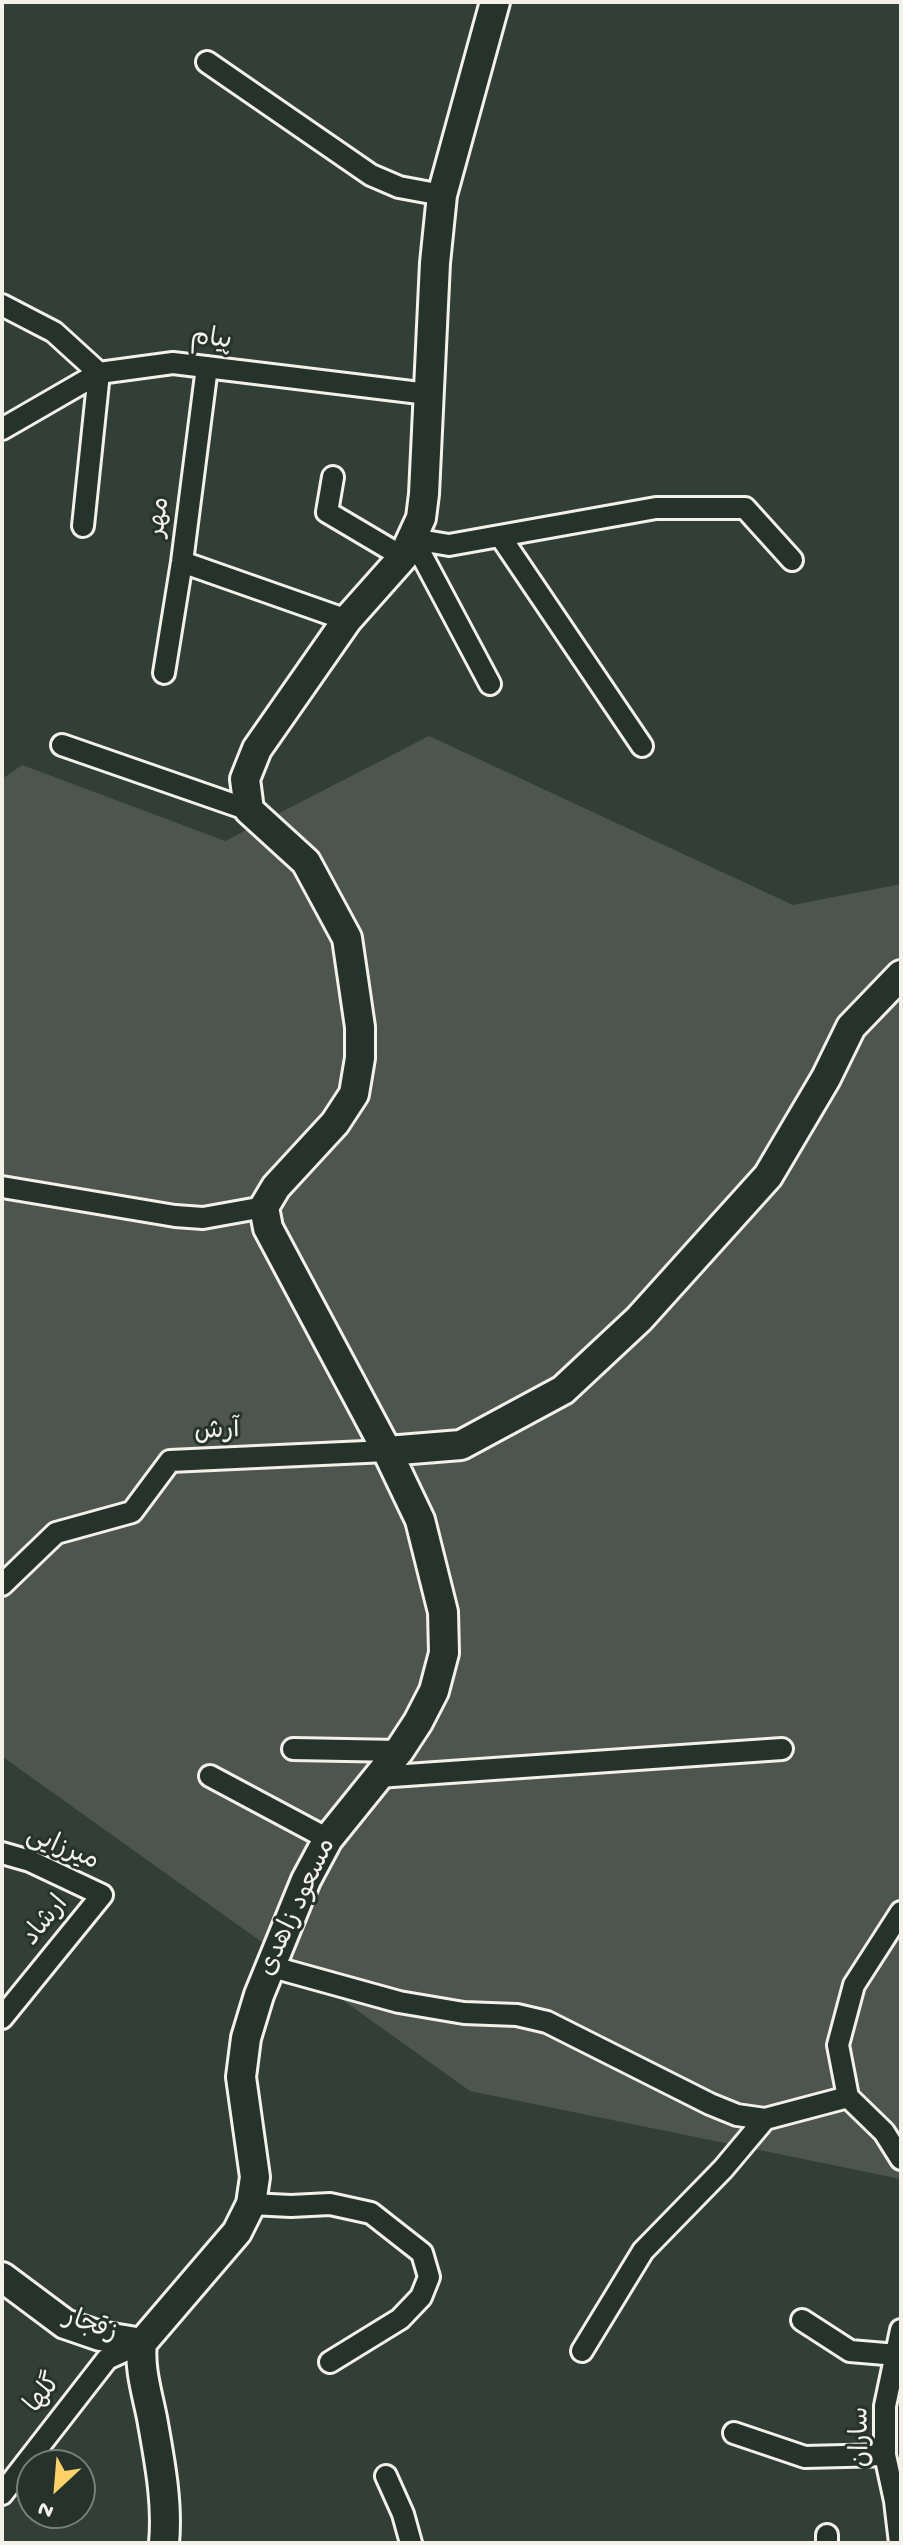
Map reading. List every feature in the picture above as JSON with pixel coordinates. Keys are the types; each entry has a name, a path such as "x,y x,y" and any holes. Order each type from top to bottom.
{"street":[{"path":"249,810 245,779 257,749 347,620 408,548 421,518 435,263 442,195 495,2"},
{"path":"207,62 371,175 399,187 442,195"},
{"path":"2,305 54,332 99,373 83,526"},
{"name":"پیام","path":"2,429 99,373 173,363 428,394"},
{"name":"مهر","path":"164,673 207,367"},
{"path":"333,477 327,512 334,519 408,548 449,545 656,508 745,508 792,560"},
{"path":"500,536 642,746"},
{"path":"408,548 490,684"},
{"path":"182,562 347,620"},
{"path":"2,1187 203,1218 264,1207 276,1187 335,1123 354,1094 360,1058 360,1027 347,938 306,862 249,810 62,745"},
{"path":"387,1451 461,1445 563,1390 574,1380 639,1319 768,1176 826,1078 851,1027 901,975"},
{"name":"مسعود زاهدی","path":"142,2343 237,2232 251,2204 255,2177 241,2077 246,2038 269,1966 306,1880 328,1839 399,1751 434,1691 444,1653 443,1612 420,1520 387,1451 268,1228 264,1207"},
{"name":"آرش","path":"2,1585 56,1533 132,1512 170,1461 387,1451"},
{"path":"293,1749 399,1751"},
{"path":"378,1777 782,1749"},
{"path":"210,1776 328,1839"},
{"name":"میرزایی","path":"2,1853 30,1861 102,1895"},
{"name":"ارشاد","path":"2,2018 102,1895"},
{"path":"901,1912 854,1985 838,2045 848,2097 884,2132 901,2159"},
{"path":"269,1966 399,2002 464,2013 517,2015 547,2022 737,2115 765,2119 848,2097"},
{"path":"582,2351 643,2251 723,2169 765,2119"},
{"path":"251,2204 330,2204 371,2213 422,2253 429,2277 421,2297 400,2319 330,2362"},
{"name":"زقجار","path":"2,2277 65,2324 100,2336 142,2343"},
{"path":"802,2320 850,2351 897,2355"},
{"name":"ساران","path":"900,2543 885,2455 885,2406 901,2330"},
{"path":"142,2343 140,2359 163,2497 164,2543"},
{"name":"گلها","path":"2,2494 107,2359 142,2343"},
{"path":"734,2433 805,2457 885,2455"},
{"path":"386,2476 403,2514 411,2543"}],"shaded area":[{"path":"429,736 793,905 901,884 901,2179 470,2091 3,1757 2,779 22,765 225,841"}]}
